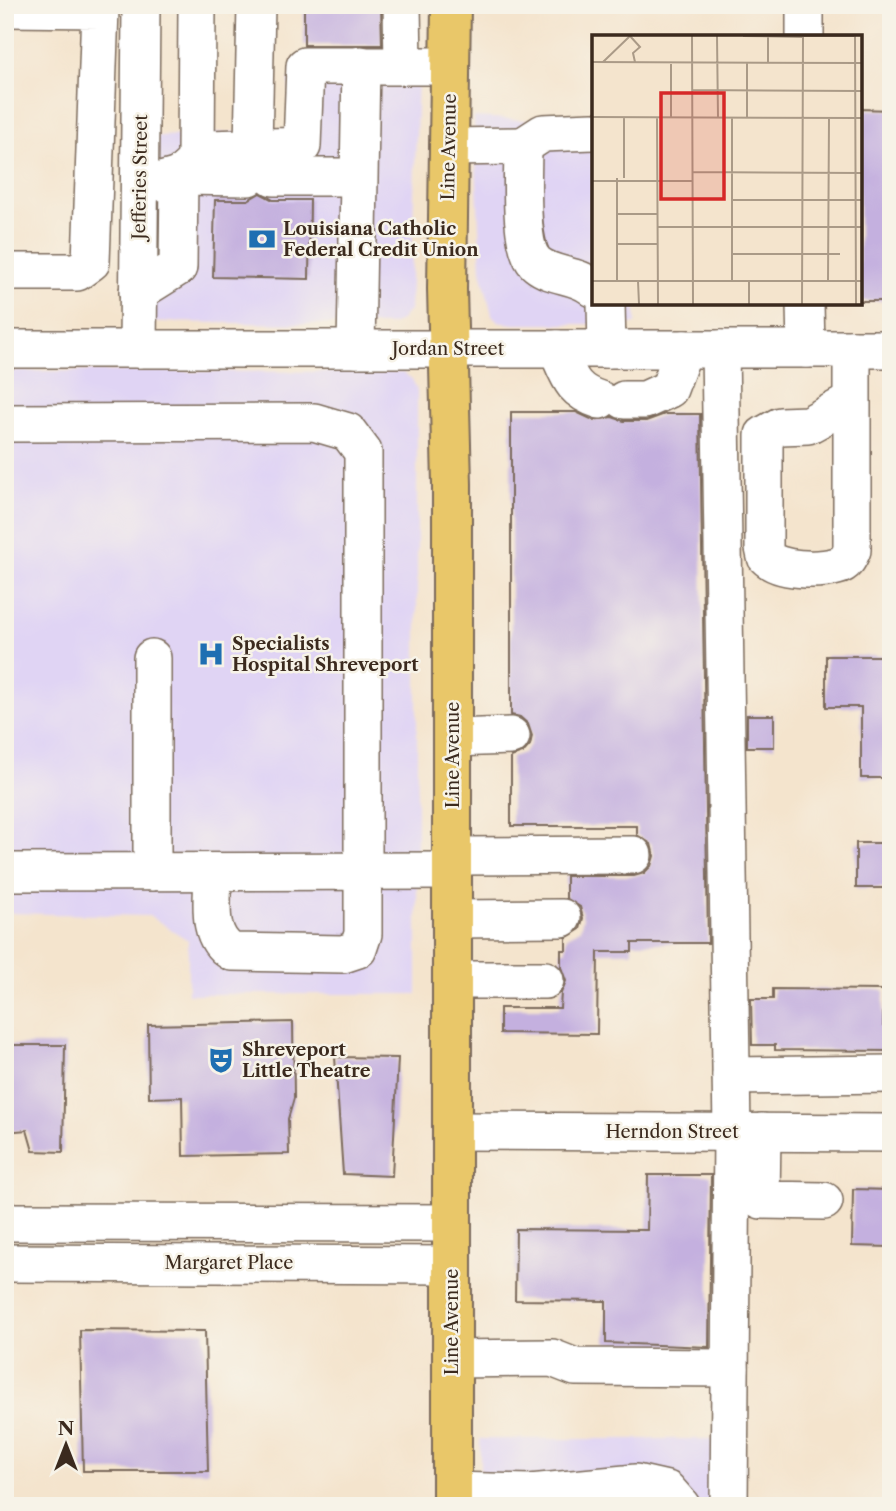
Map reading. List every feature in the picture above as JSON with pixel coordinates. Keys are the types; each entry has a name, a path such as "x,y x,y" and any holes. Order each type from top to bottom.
{"main road":[{"name":"Line Avenue","path":"451,5 449,349 453,738 453,1498"}],"street":[{"name":"Jefferies Street","path":"138,348 141,5"},
{"path":"138,292 177,267 188,167 197,5"},
{"path":"256,5 258,167"},
{"path":"402,5 403,66"},
{"path":"805,5 805,35"},
{"path":"5,8 101,7 91,262 76,272 5,272"},
{"path":"356,349 361,65"},
{"path":"258,167 302,146 305,66 450,66"},
{"path":"449,147 523,146 543,133 592,131"},
{"path":"523,146 526,247 537,264 587,282 592,287"},
{"path":"94,192 140,190 188,167 258,167 358,177"},
{"path":"606,304 607,349"},
{"path":"806,304 806,349"},
{"name":"Jordan Street","path":"5,348 891,349"},
{"path":"558,349 573,384 582,394 612,400 645,400 669,389 684,349"},
{"path":"720,349 732,1076 761,1200 824,1201"},
{"path":"852,349 852,401 852,550 848,559 838,566 781,568 766,557 764,548 764,435 780,426 808,425 852,401"},
{"path":"5,423 314,422 348,432 363,452 363,934 358,949 343,954 232,952 219,944 214,931 213,872"},
{"path":"152,657 152,872"},
{"path":"453,738 511,736"},
{"path":"5,872 363,872 453,863 633,855"},
{"path":"453,919 562,918"},
{"path":"453,980 545,980"},
{"path":"732,1076 891,1073"},
{"name":"Herndon Street","path":"453,1131 891,1133"},
{"path":"729,1506 730,1368 747,1132"},
{"path":"5,1222 453,1223"},
{"name":"Margaret Place","path":"5,1264 453,1265"},
{"path":"453,1359 552,1358 575,1367 730,1368"},
{"path":"453,1498 636,1483 667,1490 681,1506"},
{"path":"530,1493 543,1502 642,1502 648,1506"}],"shaded area":[{"path":"289,79 418,79 410,309 399,322 390,325 151,322 145,137 289,129"},
{"path":"474,117 592,124 592,304 636,304 636,324 499,322 492,315 481,270"},
{"name":"Specialists Hospital Shreveport","path":"5,371 388,372 403,373 412,379 417,390 417,994 188,994 188,940 150,916 5,913"},
{"path":"480,1439 719,1439 719,1506 480,1506"}],"building":[{"path":"304,5 381,5 382,45 304,45"},
{"path":"861,109 891,110 891,301 861,301"},
{"name":"Louisiana Catholic Federal Credit Union","path":"260,193 273,200 310,200 309,279 213,277 215,200 248,200"},
{"path":"511,412 576,412 593,420 612,417 624,421 646,421 665,414 700,414 708,943 632,943 632,952 598,952 597,1034 500,1033 500,1008 560,1008 561,993 566,981 561,967 561,950 566,950 566,938 580,929 583,918 580,907 566,898 566,876 634,876 644,873 651,866 654,856 651,844 637,835 637,826 511,826 511,757 523,753 530,745 532,736 528,724 520,717 511,715"},
{"path":"826,656 891,656 891,778 861,778 861,707 826,707"},
{"path":"747,715 774,715 774,747 747,747"},
{"path":"856,843 891,843 891,888 856,888"},
{"path":"773,989 884,990 883,1026 891,1026 891,1051 775,1050 775,1045 752,1045 751,999 773,999"},
{"name":"Shreveport Little Theatre","path":"293,1022 294,1098 288,1119 289,1154 183,1156 182,1097 149,1098 148,1025"},
{"path":"5,1045 65,1045 63,1152 33,1151 27,1130 5,1132"},
{"path":"335,1057 398,1058 392,1176 343,1174"},
{"path":"648,1175 711,1175 709,1347 606,1343 606,1301 515,1300 516,1229 647,1230"},
{"path":"853,1189 891,1190 891,1247 852,1246"},
{"path":"80,1330 205,1331 208,1471 83,1471"}],"place":[{"name":"Louisiana Catholic Federal Credit Union","path":"262,239"},
{"name":"Specialists Hospital Shreveport","path":"211,654"},
{"name":"Shreveport Little Theatre","path":"221,1060"}]}
